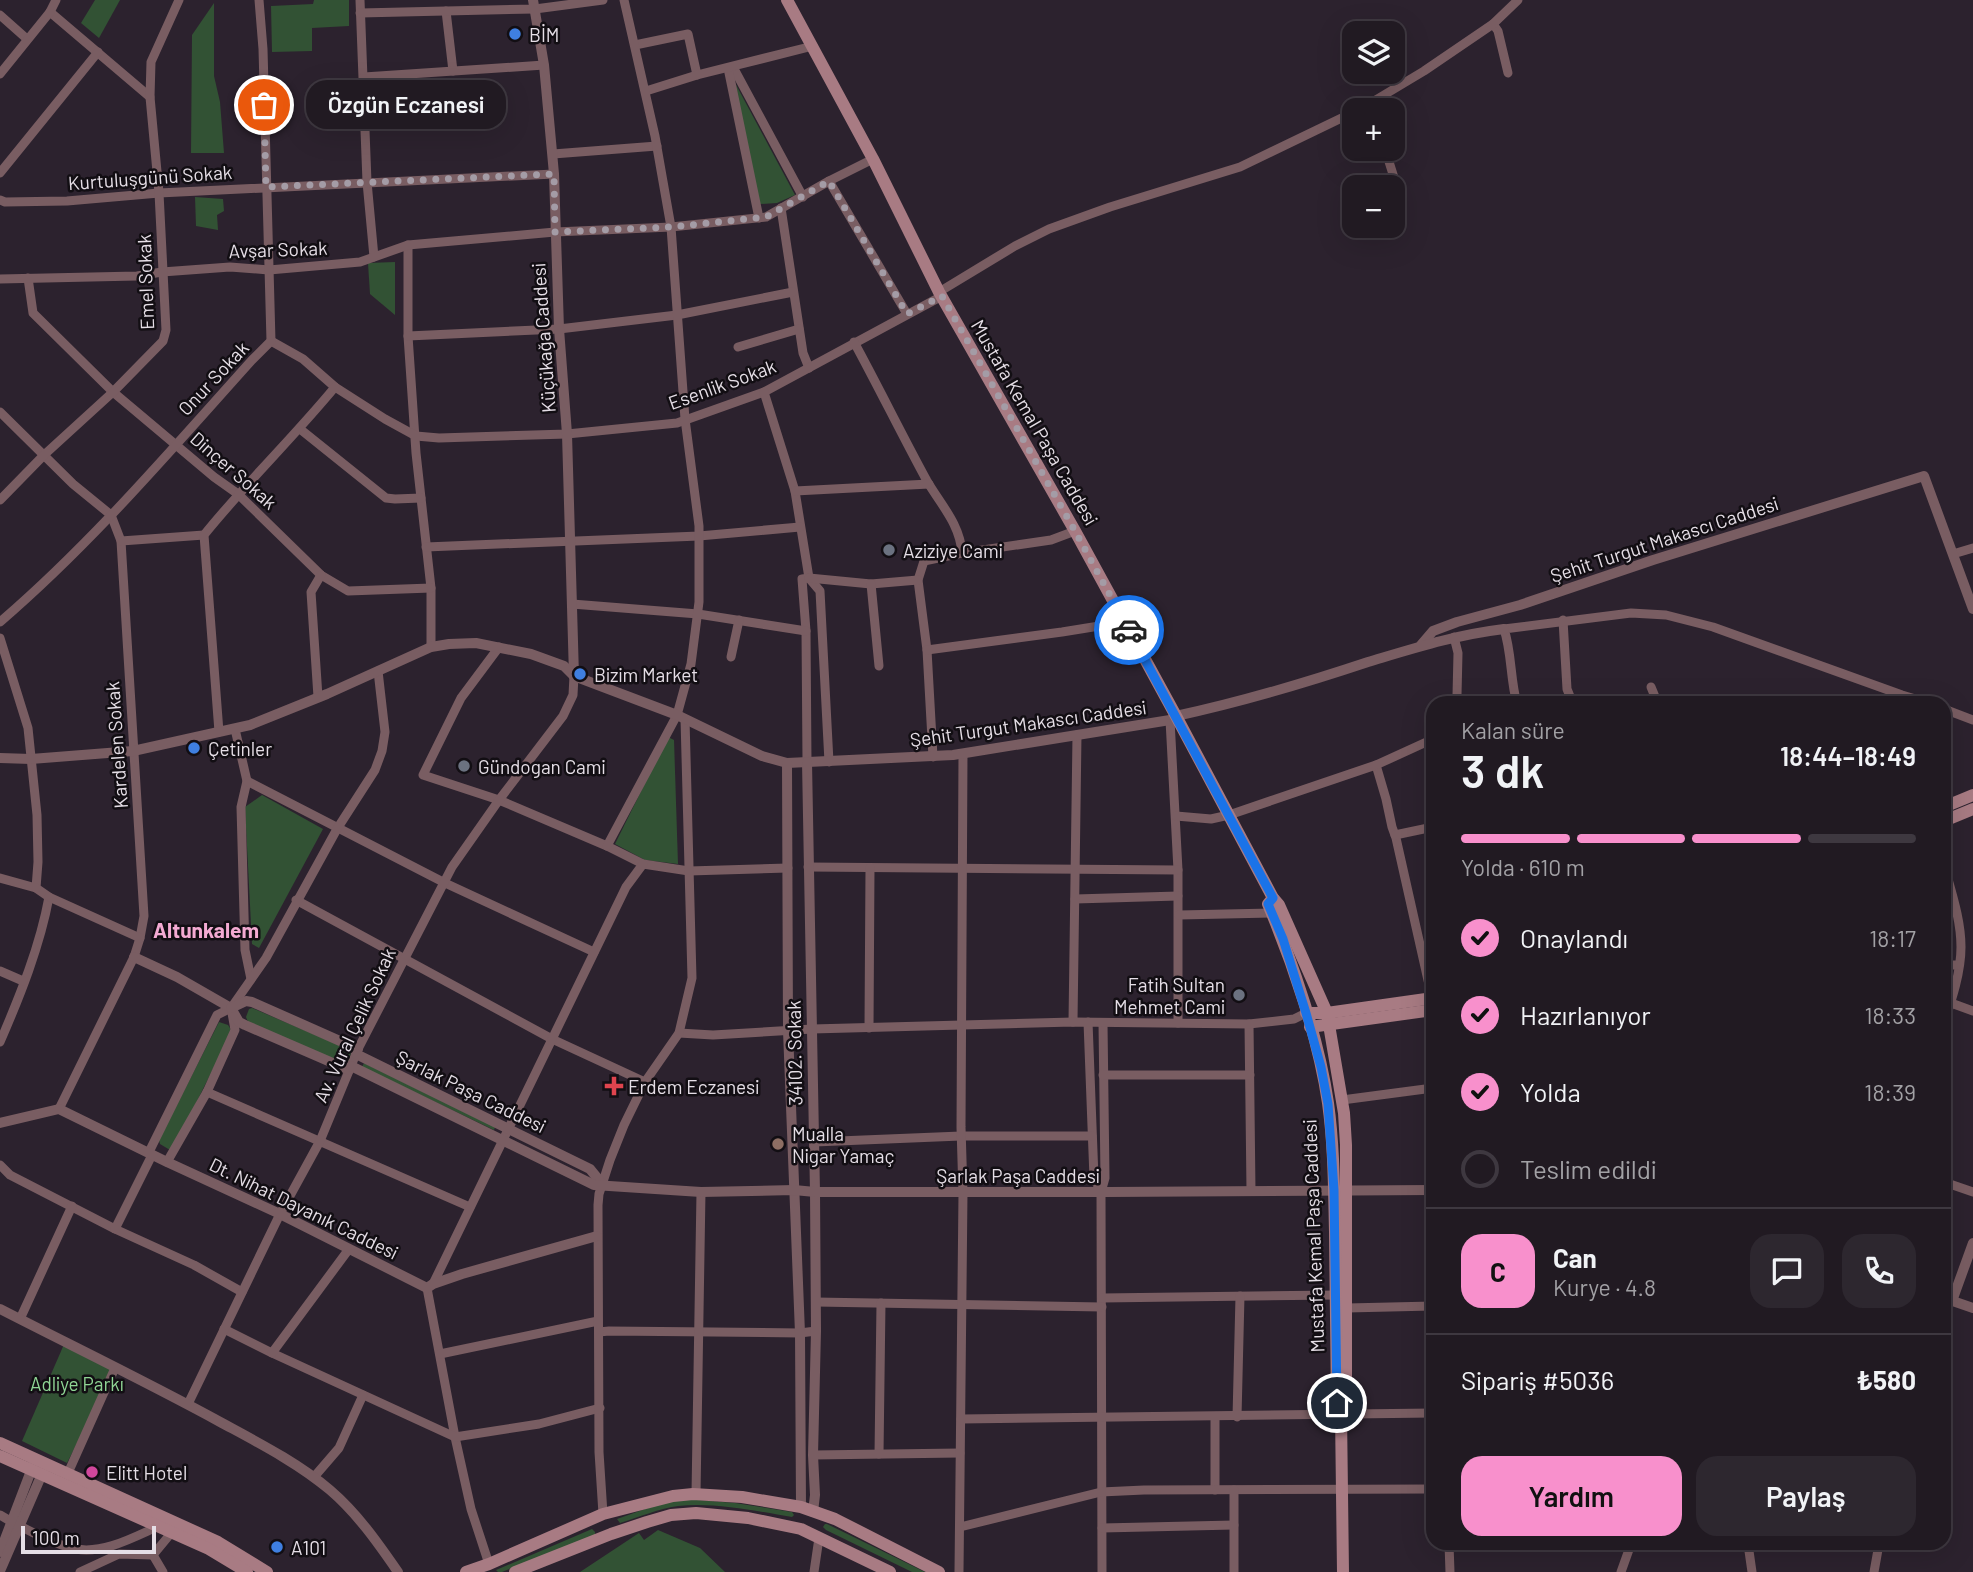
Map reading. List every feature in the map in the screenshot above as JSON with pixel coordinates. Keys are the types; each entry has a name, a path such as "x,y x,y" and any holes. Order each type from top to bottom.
{"main road":[{"name":"Mustafa Kemal Paşa Caddesi","path":"787,0 873,159 940,294 1075,531 1173,718 1279,905 1329,1019 1346,1145 1340,1190 1336,1295 1343,1572"},
{"path":"1951,804 1973,795"},
{"path":"1951,818 1973,809"},
{"name":"Mustafa Kemal Paşa Caddesi","path":"1273,898 1268,904 1283,939 1321,1067 1340,1190 1347,1308 1346,1402 1341,1414"},
{"path":"1310,1027 1329,1019 1426,1003"},
{"path":"1306,1013 1329,1019"},
{"path":"0,1443 159,1526 221,1554 247,1572"},
{"path":"0,1456 68,1473 218,1542 267,1572"},
{"path":"466,1572 490,1568 603,1514 673,1496 696,1494 742,1497 807,1509 835,1519 939,1572"},
{"path":"807,1509 813,1534"},
{"path":"515,1572 611,1534 671,1515 688,1513 748,1518 788,1525 813,1534 890,1572"},
{"path":"603,1514 611,1534"}],"street":[{"path":"0,74 50,12 56,0"},
{"name":"Emel Sokak","path":"0,500 163,341 166,330 159,193 150,97 151,62 179,0"},
{"name":"Onur Sokak","path":"0,622 40,587 111,515 271,341 263,50 259,0"},
{"path":"359,0 367,182 374,257"},
{"path":"360,13 603,0"},
{"path":"603,1514 599,1452 598,1205 617,1141 645,1082 679,1033 692,978 681,717 699,602 699,536 685,419 671,227 646,91 624,0"},
{"name":"Esenlik Sokak","path":"1379,98 1493,24 1518,0"},
{"name":"Küçükağa Caddesi","path":"534,4 544,65 553,154 559,329 567,434 574,676"},
{"path":"446,10 453,71"},
{"path":"50,12 150,97"},
{"path":"0,15 27,38"},
{"path":"1493,24 1498,31 1508,73"},
{"path":"635,45 688,34 696,75"},
{"path":"646,91 696,75 813,46"},
{"path":"0,173 98,52"},
{"path":"364,77 544,65"},
{"path":"731,67 803,197"},
{"path":"731,67 759,218"},
{"name":"Esenlik Sokak","path":"271,341 303,359 335,387 416,436 439,438 567,434 677,423 764,392 907,314 1015,246 1049,229 1240,167 1342,120"},
{"path":"553,154 657,146"},
{"name":"Avşar Sokak","path":"0,279 136,276 230,267 269,270 360,262 408,245 555,232 671,227 759,218 766,217 873,159"},
{"name":"Kurtuluşgünü Sokak","path":"0,200 67,201 266,187 554,174"},
{"path":"829,181 907,314"},
{"path":"780,208 803,353 809,368"},
{"path":"408,245 408,336 430,588 431,647"},
{"name":"Dinçer Sokak","path":"28,278 33,313 113,392 238,494 321,575 348,591 430,588"},
{"path":"408,336 559,329 677,315 793,292"},
{"path":"738,347 799,329"},
{"path":"854,342 929,484 955,524 961,538 962,553"},
{"path":"219,732 204,535 335,387"},
{"path":"764,392 795,491 808,578 820,591 829,761"},
{"name":"Kardelen Sokak","path":"0,412 73,484 111,515 121,541 144,916 134,957 59,1109"},
{"path":"300,429 386,498 421,498"},
{"name":"Şehit Turgut Makascı Caddesi","path":"1421,645 1433,631 1457,622 1520,605 1653,560 1924,476 1953,554"},
{"path":"795,491 929,484"},
{"path":"426,547 699,536 800,527"},
{"path":"933,757 927,650 918,580 924,561 1051,540 1075,531"},
{"path":"121,541 204,535"},
{"path":"1973,548 1953,554 1973,609"},
{"path":"318,697 311,592 321,575"},
{"path":"807,762 806,631 802,579 872,584 918,580"},
{"path":"872,584 879,666"},
{"path":"572,604 698,614 806,631"},
{"path":"1515,696 1510,647 1504,629 1631,613 1666,615 1689,620 1776,648 1905,696"},
{"path":"731,657 739,620"},
{"path":"1563,620 1567,689 1570,696"},
{"path":"927,650 1124,622"},
{"name":"Şehit Turgut Makascı Caddesi","path":"0,758 31,759 133,751 235,729 269,719 431,647 476,643 550,659 564,666 574,676 681,717 762,756 787,763 933,757 1173,718 1236,703 1421,645 1504,629"},
{"path":"1454,637 1458,653 1458,696"},
{"path":"0,638 27,728 37,815 36,888"},
{"path":"499,647 461,698 423,775 499,800 643,864 689,871 788,868"},
{"path":"114,1229 217,1015 232,1008 266,958 337,829 375,770 385,732 378,671"},
{"name":"Av. Vural Çelik Sokak","path":"188,1405 280,1214 320,1141 357,1052 452,867 563,716 573,695 574,676"},
{"path":"1651,687 1655,696"},
{"path":"1951,712 1973,720"},
{"path":"607,846 681,717"},
{"path":"1173,718 1178,870 1178,1023"},
{"path":"235,729 247,781 241,807 245,950 251,979"},
{"path":"1073,1022 1077,735"},
{"path":"1176,816 1211,819 1229,815 1376,765 1426,742"},
{"path":"959,1572 963,1193 963,754"},
{"name":"34102. Sokak","path":"807,762 816,1302 813,1455 815,1495 807,1509"},
{"name":"34102. Sokak","path":"787,763 788,1031 800,1334 802,1485 807,1509"},
{"path":"1376,765 1426,971"},
{"path":"247,781 445,883 594,951"},
{"path":"1395,835 1426,828"},
{"path":"490,1568 471,1509 455,1437 430,1286 626,887 643,864"},
{"path":"808,867 1178,870"},
{"path":"869,1028 870,868"},
{"path":"0,878 36,888 49,897 140,938"},
{"path":"1951,890 1961,937 1959,965 1951,1003 1973,1010"},
{"path":"1075,899 1178,896"},
{"path":"0,1042 45,920 49,897"},
{"path":"296,900 552,1039 645,1082"},
{"path":"1178,915 1272,913"},
{"name":"Şarlak Paşa Caddesi","path":"134,957 177,976 232,1008 245,1026 350,1068 503,1140 586,1183 701,1192 1426,1190"},
{"path":"1951,965 1959,965"},
{"path":"0,971 23,981"},
{"name":"Şarlak Paşa Caddesi","path":"232,1008 246,1001 252,1002 357,1052 590,1169 603,1185"},
{"path":"167,1162 207,1092 236,1030 232,1008"},
{"path":"679,1033 713,1035 811,1029 1073,1022 1249,1024 1294,1019 1306,1013"},
{"path":"1294,1019 1310,1027"},
{"path":"1088,1022 1094,1178 1101,1192"},
{"path":"1102,1023 1105,1178 1101,1192 1102,1572"},
{"path":"1249,1024 1251,1191"},
{"path":"1102,1075 1250,1075"},
{"path":"1342,1100 1426,1089"},
{"path":"207,1092 470,1207"},
{"path":"0,1123 59,1109"},
{"name":"Dt. Nihat Dayanık Caddesi","path":"59,1109 430,1286"},
{"path":"814,1142 961,1136 1092,1136"},
{"path":"0,1165 10,1175 114,1229 194,1265 242,1293"},
{"path":"1951,1184 1973,1192"},
{"path":"696,1494 701,1192"},
{"path":"20,1319 72,1206"},
{"path":"430,1286 462,1274 597,1236"},
{"path":"1951,1293 1973,1243"},
{"path":"272,1353 349,1249"},
{"path":"816,1302 962,1304 1336,1295"},
{"path":"1237,1417 1240,1296"},
{"path":"1951,1301 1973,1308"},
{"path":"879,1454 881,1303"},
{"path":"1347,1308 1426,1306"},
{"path":"0,1309 188,1405 314,1477 344,1503 380,1545 398,1572"},
{"path":"440,1354 598,1321"},
{"path":"224,1329 455,1437 539,1424 600,1408"},
{"path":"599,1332 800,1334 816,1331"},
{"path":"68,1473 115,1368"},
{"path":"314,1477 339,1448 363,1395"},
{"path":"961,1419 1426,1413"},
{"path":"1215,1417 1215,1490"},
{"path":"813,1455 960,1453"},
{"path":"0,1571 40,1465"},
{"path":"960,1527 1101,1492 1426,1489"},
{"path":"1234,1490 1234,1572"},
{"path":"0,1514 16,1524 74,1549 92,1549 124,1542 159,1526"},
{"path":"0,1552 16,1524"},
{"path":"1102,1528 1234,1525"},
{"path":"153,1555 172,1532"},
{"path":"813,1534 814,1572"},
{"path":"1449,1550 1450,1572"},
{"path":"1621,1572 1629,1550"},
{"path":"1749,1550 1752,1572"},
{"path":"1874,1572 1878,1550"},
{"path":"80,1572 119,1554 153,1555"},
{"path":"153,1555 163,1572"}],"green space":[{"path":"95,0 120,0 99,38 81,23"},
{"path":"314,0 349,0 349,26 312,28 312,51 272,52 271,6 313,4"},
{"path":"214,3 214,76 220,102 224,153 191,153 192,35"},
{"path":"734,81 795,195 777,203 760,204"},
{"path":"195,197 223,199 224,211 217,215 218,230 196,226"},
{"path":"395,262 395,315 370,294 368,263"},
{"path":"668,737 674,740 678,864 645,860 615,844"},
{"path":"262,795 323,829 259,948 252,944 245,807"},
{"path":"252,1008 346,1048 351,1052 349,1061 343,1064 248,1022 246,1017"},
{"path":"219,1022 228,1025 232,1031 174,1147 170,1150 160,1144 159,1140"},
{"path":"364,1063 495,1127 494,1130 362,1067"},
{"name":"Adliye Parkı","path":"65,1342 115,1368 67,1463 22,1441"},
{"path":"686,1499 735,1503 792,1512 794,1515 792,1517 735,1508 692,1505 663,1509 620,1523 617,1519 659,1504"},
{"path":"825,1524 925,1572 912,1572 826,1530 823,1527"},
{"path":"592,1529 595,1535 502,1572 496,1570"},
{"path":"658,1530 700,1548 725,1572 580,1572 639,1533 644,1540"}],"way so far":[{"path":"264,105 266,187 554,174 555,232 671,227 766,217 829,181 907,314 942,296 1129,630"}],"place":[{"name":"BİM","path":"515,34"},
{"name":"Özgün Eczanesi","path":"264,105"},
{"name":"Aziziye Cami","path":"889,550"},
{"name":"Bizim Market","path":"580,674"},
{"name":"Çetinler","path":"194,748"},
{"name":"Gündogan Cami","path":"464,766"},
{"name":"Fatih Sultan Mehmet Cami","path":"1239,995"},
{"name":"Erdem Eczanesi","path":"614,1086"},
{"name":"Mualla Nigar Yamaç","path":"778,1144"},
{"name":"Elitt Hotel","path":"92,1472"},
{"name":"A101","path":"277,1547"}],"district":[{"name":"Altunkalem","path":"206,929"}],"route":[{"path":"1129,630 1273,898 1268,904 1283,939 1321,1067 1328,1104 1334,1190 1337,1403"}]}
